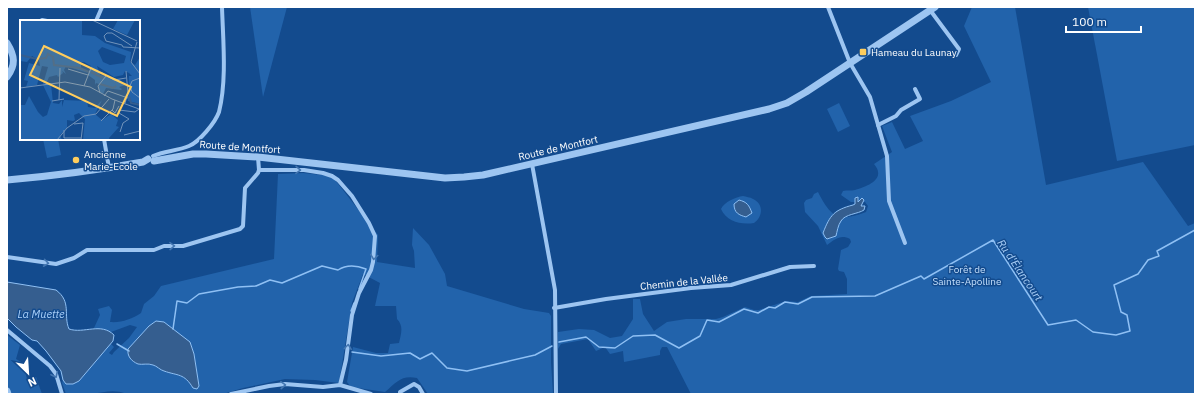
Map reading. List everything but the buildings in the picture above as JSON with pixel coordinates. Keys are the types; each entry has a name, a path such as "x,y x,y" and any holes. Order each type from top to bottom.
{"street":[{"path":"96,20 102,7"},
{"path":"152,158 189,146 201,138 218,114 222,96 223,77 222,7"},
{"path":"828,7 850,63 870,97 887,156 889,201 905,244"},
{"path":"932,8 959,49 956,55"},
{"name":"Route de Montfort","path":"7,180 55,176 143,162 152,158 193,154 258,157 445,178 464,178 483,175 769,109 787,103 806,92 932,8"},
{"path":"7,43 14,60 13,69 7,77"},
{"path":"878,125 896,116 900,110 920,99 916,89"},
{"path":"104,140 109,168"},
{"path":"7,257 56,264 74,258 87,250 154,250 164,246 183,246 240,229 243,226 245,188 258,173 258,157"},
{"path":"532,164 555,290 556,394"},
{"path":"259,170 304,170 332,176 345,187 366,218 375,236 373,262 367,279 359,293 352,315 346,360 340,385"},
{"name":"Chemin de la Vallée","path":"554,308 606,299 691,288 731,285 790,267 814,266"},
{"path":"7,330 50,366 56,374 62,394"},
{"path":"231,394 285,384 323,387 340,385 371,394"},
{"path":"400,394 400,392 414,384 419,387 423,394"}],"green space":[{"path":"250,7 287,7 263,97"},
{"name":"Forêt de Sainte-Apolline","path":"972,7 1015,7 1046,185 1143,162 1188,226 1195,223 1195,394 691,394 667,347 662,347 660,355 624,362 623,351 610,354 605,347 596,351 588,339 561,344 558,349 558,332 579,329 594,330 610,338 622,336 633,319 633,299 640,299 643,314 654,331 667,322 686,319 716,319 745,307 759,310 786,301 798,302 811,296 847,294 847,279 844,272 839,271 838,269 841,250 848,247 851,242 850,239 841,237 835,239 827,245 818,226 805,212 804,203 818,192 827,208 837,216 849,217 866,212 868,206 865,202 851,202 841,195 843,191 862,188 874,182 878,176 877,168 874,164 892,152 882,126 892,122 905,149 923,141 910,116 951,101 991,82 964,26"},
{"path":"1088,7 1195,7 1195,145 1117,161"},
{"path":"839,103 850,126 838,132 827,109"},
{"path":"43,140 58,140 61,155 47,158"},
{"path":"303,173 332,176 378,235 377,262 415,268 414,251 412,245 413,228 429,245 445,274 447,286 524,309 549,313 551,316 553,394 428,394 417,378 412,377 403,378 385,392 351,387 347,382 353,347 376,353 388,353 390,344 399,343 401,333 401,324 397,319 396,306 375,306 380,283 363,274 352,303 339,383 315,380 285,379 223,394 127,394 114,391 89,394 66,394 62,383 63,380 66,384 79,381 110,343 114,347 109,353 112,355 129,338 137,327 130,325 111,332 94,328 100,315 98,309 109,306 112,310 110,322 126,320 141,313 144,304 154,296 161,286 274,259 278,174","holes":["190,342 194,354 199,386 178,374 164,371 153,365 138,364"]},
{"path":"743,196 757,201 761,207 761,214 754,223 735,222 727,217 721,209 730,200"},
{"path":"7,335 20,345 16,359 23,363 27,379 36,377 42,394 7,394"}],"water":[{"path":"858,197 858,202 862,198 864,200 861,206 865,206 864,210 848,215 839,224 836,236 827,239 823,233 828,222 837,211 855,204 855,198"},
{"path":"739,200 746,203 751,210 752,213 746,217 739,214 735,210 734,204"},
{"name":"La Muette","path":"7,282 56,290 64,299 66,304 67,324 69,329 104,329 114,335 113,341 79,381 73,384 66,384 63,380 61,371 46,351 37,341 32,340 7,318"},
{"path":"156,321 164,322 190,342 194,354 199,386 197,389 193,388 184,377 151,364 138,364 130,358 128,349 149,326"}],"waterway":[{"name":"Ru d'Élancourt","path":"559,342 586,337 599,347 615,348 633,336 655,335 679,348 700,336 707,320 719,322 744,309 758,313 769,307 775,308 785,302 798,304 812,297 875,296 921,276 924,279 993,240 1048,325 1076,320 1093,332 1116,335 1130,331 1127,315 1121,312 1114,285 1138,274 1148,260 1159,256 1157,251 1195,230"},
{"name":"Ru d'Élancourt","path":"173,329 177,301 187,303 199,294 238,287 256,286 270,280 282,283 322,266 338,270 352,266 366,269 359,289"},
{"name":"Ru d'Élancourt","path":"351,311 354,303"},
{"name":"Ru d'Élancourt","path":"117,344 129,351"},
{"name":"Ru d'Élancourt","path":"352,352 381,356 410,353 420,359 432,353 447,368 467,371 535,355 552,346"}],"place":[{"name":"Hameau du Launay","path":"863,52"},
{"name":"Ancienne Marie-Ecole","path":"76,160"}]}
